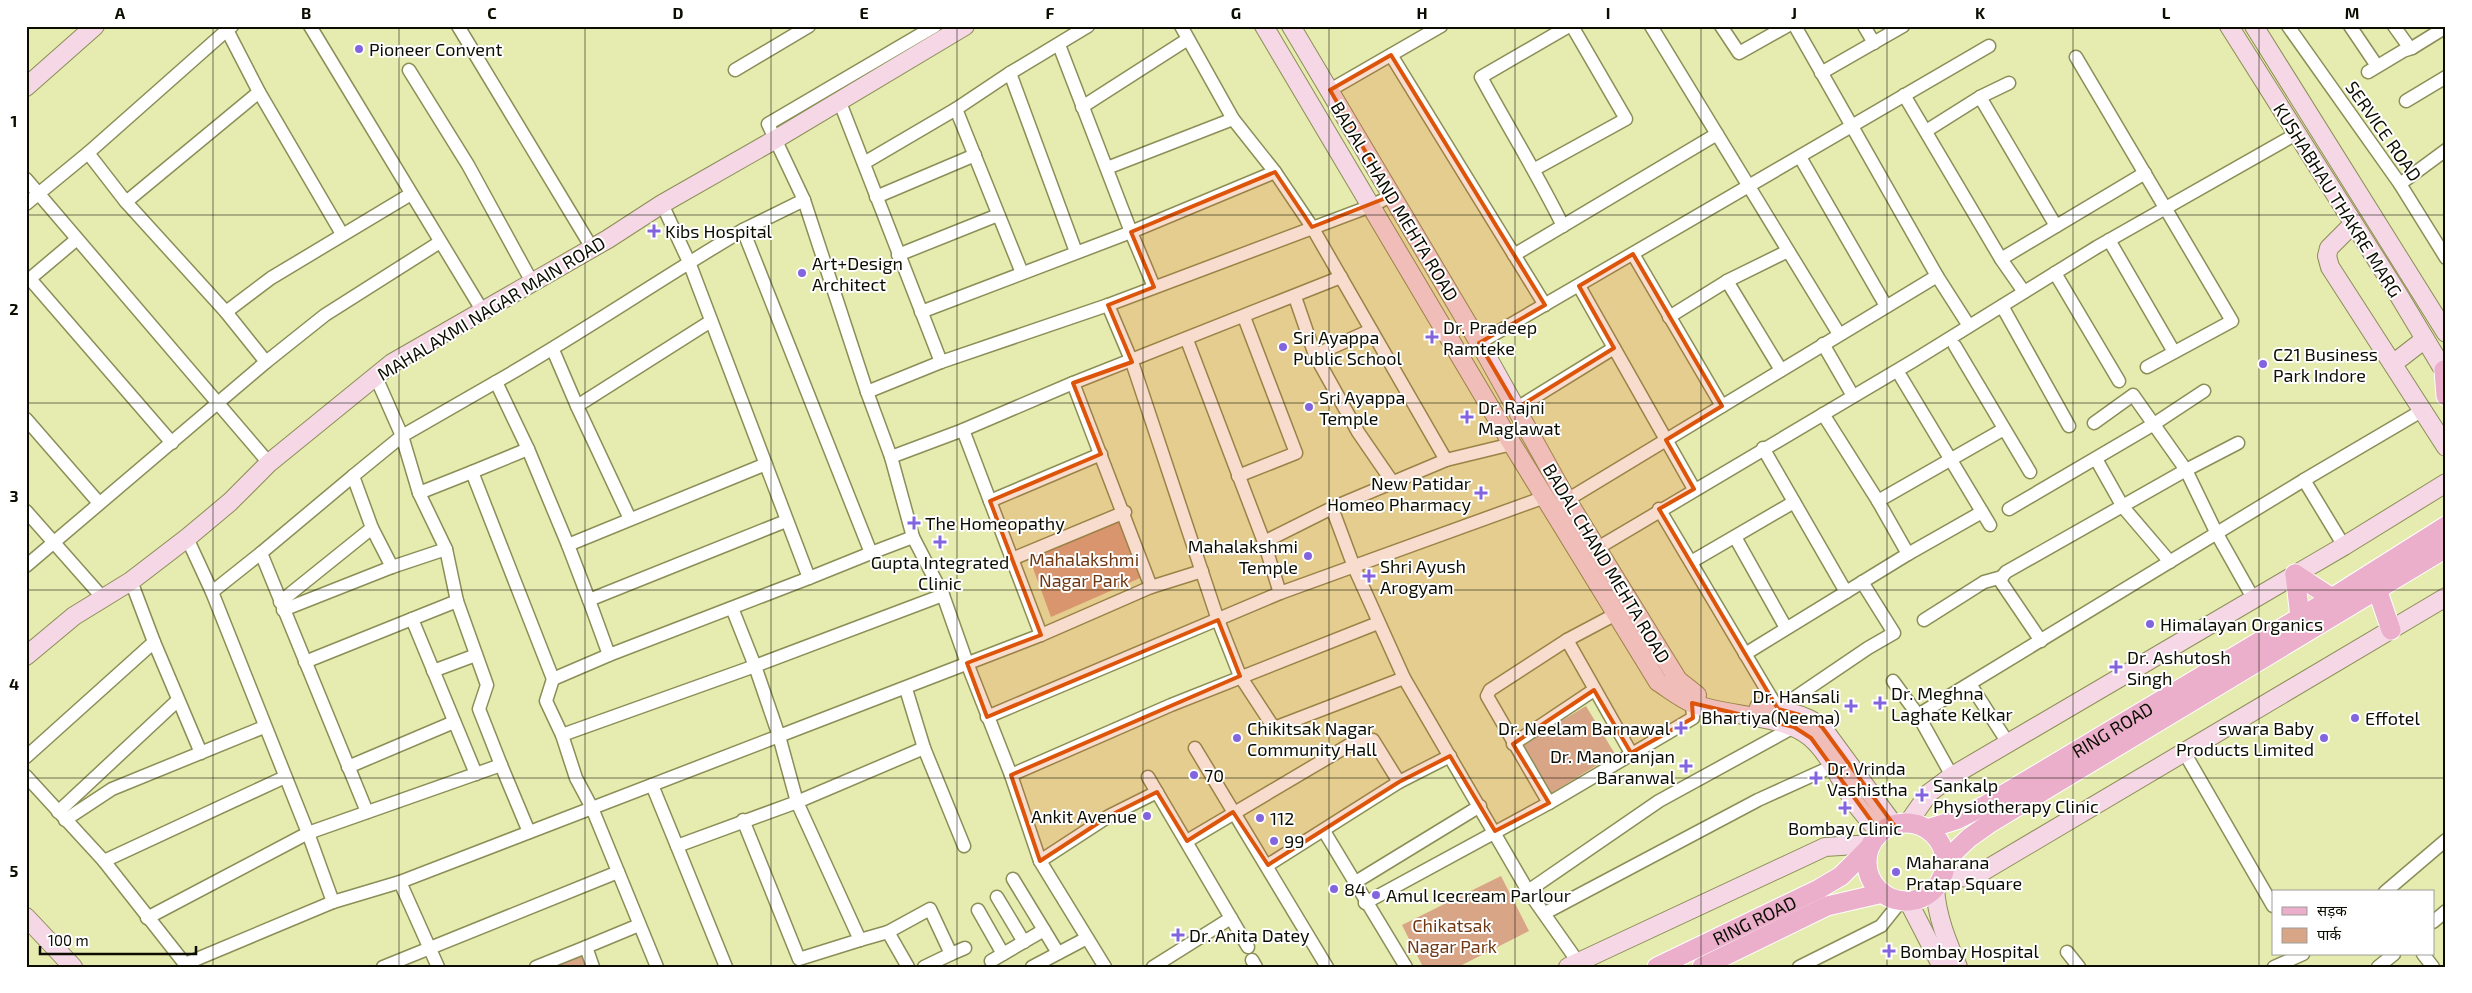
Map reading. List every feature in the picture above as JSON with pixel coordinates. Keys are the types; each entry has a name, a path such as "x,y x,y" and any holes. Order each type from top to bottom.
{"main road":[{"path":"2445,372 2446,396"},
{"path":"2413,547 2446,512"},
{"name":"RING ROAD","path":"1928,829 1956,820 1986,804 2332,598 2446,526"},
{"name":"RING ROAD","path":"1941,875 1969,838 1990,823 2446,548"},
{"path":"2295,574 2332,598"},
{"path":"2295,574 2300,617"},
{"path":"2377,589 2391,630"},
{"path":"1928,829 1940,843 1941,875 1922,897 1904,901 1883,893 1874,884 1867,860 1885,834 1928,829"},
{"name":"RING ROAD","path":"1657,967 1819,889 1841,876 1885,834"},
{"name":"RING ROAD","path":"1702,967 1827,906 1883,893"}],"street":[{"path":"310,26 482,310"},
{"path":"458,26 592,248"},
{"path":"735,70 809,26"},
{"path":"934,26 768,124 804,200 867,392 891,457 913,537 943,595 987,717 1011,776 1040,861 1105,967"},
{"name":"MAHALAXMI NAGAR MAIN ROAD","path":"26,656 74,616 130,581 187,538 230,502 269,463 392,363 592,248 662,204 776,139 965,26"},
{"path":"864,163 956,109 1010,73 1088,26"},
{"path":"1181,26 1234,119 1275,172 1312,227 1446,460"},
{"path":"1264,26 1512,444 1658,682 1692,704 1795,720 1811,718 1822,728 1885,834"},
{"name":"BADAL CHAND MEHTA ROAD","path":"1291,26 1517,408 1567,500 1678,680 1698,696 1725,703 1778,709 1795,720 1833,766 1853,800 1885,834"},
{"path":"1330,90 1391,55 1428,30 1441,26"},
{"path":"1535,169 1626,119 1570,26 1481,77 1519,146 1535,169 1563,226"},
{"path":"1651,26 1840,334"},
{"path":"1721,26 1739,53 1787,26"},
{"path":"1795,26 1936,276 1969,326"},
{"path":"1864,26 1874,43"},
{"path":"1822,73 1903,26"},
{"name":"KUSHABHAU THAKRE MARG","path":"2229,26 2445,372"},
{"name":"KUSHABHAU THAKRE MARG","path":"2254,26 2446,333"},
{"path":"2350,26 2373,69 2403,51 2412,48 2440,28"},
{"path":"2394,26 2408,47 2412,48"},
{"path":"26,204 88,153 229,28 259,92 342,234"},
{"name":"SERVICE ROAD","path":"2293,28 2400,184 2446,258"},
{"path":"26,86 85,29"},
{"path":"1082,106 1188,39"},
{"path":"1059,45 1130,232 1154,286"},
{"path":"1479,343 1750,187 1851,125 1989,46"},
{"path":"1391,55 1545,305"},
{"path":"2076,57 2232,321 2147,366"},
{"path":"409,70 468,165 532,282"},
{"path":"1010,73 1076,252"},
{"path":"2406,101 2446,77"},
{"path":"1926,132 1980,97 2009,83"},
{"path":"126,202 259,92"},
{"path":"1904,95 2001,259 2024,292"},
{"path":"1980,97 2056,226"},
{"path":"839,100 898,255 942,362"},
{"path":"956,109 1022,272"},
{"path":"1107,168 1234,119"},
{"path":"1514,255 1717,134"},
{"path":"1596,549 1659,509 1823,414 2109,240 2296,134"},
{"path":"2400,184 2446,150"},
{"path":"88,153 126,202 226,312 266,362"},
{"path":"876,197 975,155"},
{"path":"1800,157 1886,306"},
{"path":"921,312 1130,232 1275,172"},
{"path":"2001,259 2145,173"},
{"path":"26,179 269,463"},
{"path":"226,312 271,278 411,194"},
{"path":"867,392 942,362 1108,305 1154,286 1371,206 1391,196"},
{"path":"212,592 402,436 553,350 689,262 743,230 804,200"},
{"path":"662,204 689,262 809,578"},
{"path":"898,255 998,216"},
{"path":"2353,224 2330,248 2327,256 2330,267 2394,363 2446,447"},
{"path":"743,230 871,553"},
{"path":"77,239 28,281 172,443"},
{"path":"2109,240 2174,352"},
{"path":"26,566 218,402 325,315 440,242"},
{"path":"1669,317 1727,281 1788,251"},
{"path":"1633,254 1722,406"},
{"path":"2055,273 2119,381"},
{"path":"1567,500 1936,276"},
{"path":"891,457 963,430 1073,383 1132,362 1341,277"},
{"path":"1727,281 1781,370"},
{"path":"1578,286 1694,489"},
{"path":"1295,297 1315,354 1358,432 1393,483"},
{"path":"1108,305 1132,362 1218,620 1240,676 1274,728 1404,678"},
{"path":"2002,306 2069,426"},
{"path":"1238,476 1296,453 1244,317"},
{"path":"578,406 711,321"},
{"path":"1315,354 1371,330"},
{"path":"2394,363 2425,339"},
{"path":"1187,340 1264,542 1280,593"},
{"path":"1824,344 1853,396"},
{"path":"1955,346 2030,472"},
{"path":"1517,408 1614,348"},
{"path":"553,350 630,519"},
{"path":"375,375 402,436 419,493 446,549 457,601 487,685 479,709 500,765 530,832"},
{"path":"1901,377 1990,525"},
{"path":"496,382 528,449 568,545 609,655"},
{"path":"1073,383 1152,587"},
{"path":"2009,509 2154,424 2204,391"},
{"path":"2094,423 2133,394 2186,470 2216,534 2253,598"},
{"path":"1918,715 2304,480 2423,410"},
{"path":"1823,414 1878,501 1908,554"},
{"path":"26,419 99,503"},
{"path":"1878,501 2004,429"},
{"path":"963,430 1041,635"},
{"path":"1924,620 1984,582 2002,577 2014,568 2186,470 2238,443"},
{"path":"1264,542 1332,508 1446,460 1512,444"},
{"path":"1763,448 1846,592"},
{"path":"419,493 528,449"},
{"path":"990,501 1101,454"},
{"path":"2096,459 2123,507 2170,562"},
{"path":"568,545 766,464"},
{"path":"472,472 553,679 546,702 562,735 576,778 592,808 657,967"},
{"path":"353,476 372,528 392,567"},
{"path":"2304,480 2344,546"},
{"path":"1332,508 1354,567 1404,678 1495,831 1528,891 1545,913 1575,965 1825,847 1885,834 1929,792 1952,776 2446,484"},
{"path":"987,717 1280,593 1545,497"},
{"path":"1691,562 1794,502"},
{"path":"1659,509 1778,709 1868,648 1894,633 1862,582"},
{"path":"26,511 102,597"},
{"path":"1012,559 1124,512"},
{"path":"1745,654 1908,554 1982,512"},
{"path":"589,600 786,521"},
{"path":"282,606 372,528"},
{"path":"553,679 609,655 913,537"},
{"path":"1735,537 1786,628"},
{"path":"187,538 212,592 264,727 308,833 333,902"},
{"path":"282,606 446,549"},
{"path":"261,553 366,812"},
{"path":"26,776 104,861 182,965 333,902 400,882 906,689 1041,635 1152,587 1202,571"},
{"path":"2002,577 2001,582 2041,641"},
{"path":"130,581 201,753"},
{"path":"562,735 755,666 943,595"},
{"path":"1958,967 1946,939 1936,907 1941,875 1972,878 2446,597"},
{"path":"305,662 457,601"},
{"path":"732,608 780,736 797,802 860,940"},
{"path":"1549,803 1484,699 1490,690 1567,640 1616,614"},
{"path":"412,619 476,774"},
{"path":"1011,776 1240,676 1378,623"},
{"path":"1567,640 1631,753"},
{"path":"26,757 154,642"},
{"path":"433,671 476,655"},
{"path":"1893,681 1918,715 1952,776"},
{"path":"1970,684 2008,743"},
{"path":"906,689 924,748 964,846"},
{"path":"1513,744 1594,690"},
{"path":"62,816 178,700"},
{"path":"1365,903 1549,803 1693,718 1692,704"},
{"path":"1528,891 1659,801 1795,720"},
{"path":"348,767 454,722"},
{"path":"62,816 112,789 264,727"},
{"path":"1187,841 1233,812 1356,741 1373,740 1399,782"},
{"path":"677,846 743,820 797,802 924,748"},
{"path":"1196,748 1233,812 1268,865 1327,967"},
{"path":"2184,752 2272,904"},
{"path":"1268,865 1399,782 1450,756"},
{"path":"147,918 308,833 500,765"},
{"path":"1545,913 1758,800 1833,766"},
{"path":"104,861 285,777"},
{"path":"1148,777 1248,947"},
{"path":"652,785 726,967"},
{"path":"1040,861 1109,816 1157,792"},
{"path":"1354,883 1480,806"},
{"path":"743,820 801,963 860,940 888,932 930,909 952,954"},
{"path":"1324,831 1365,903 1406,967"},
{"path":"2387,890 2446,840"},
{"path":"383,967 618,872"},
{"path":"1013,879 1058,953"},
{"path":"400,882 438,967"},
{"path":"997,897 1024,942"},
{"path":"1799,967 1881,926 1904,901 1942,967"},
{"path":"978,910 1003,954"},
{"path":"2434,921 2446,911"},
{"path":"26,917 72,967"},
{"path":"1153,967 1231,918"},
{"path":"536,967 639,925"},
{"path":"991,962 1044,930"},
{"path":"888,932 908,967"},
{"path":"1032,967 1087,938"},
{"path":"586,947 593,967"},
{"path":"924,967 965,948"},
{"path":"2067,952 2079,967"},
{"path":"2274,967 2298,956"},
{"path":"2378,967 2392,956"},
{"path":"2425,956 2433,967"}],"highlighted area":[{"path":"1391,55 1545,305 1479,343 1517,408 1614,348 1579,286 1633,254 1722,406 1666,440 1694,489 1659,509 1778,709 1811,718 1822,727 1894,825 1880,833 1811,738 1794,727 1692,703 1693,718 1631,753 1594,690 1513,744 1549,803 1495,831 1450,756 1399,782 1268,865 1233,812 1187,841 1157,792 1109,816 1040,861 1011,775 1240,676 1218,620 987,717 967,663 1041,635 990,501 1101,454 1073,383 1132,362 1108,305 1154,287 1131,232 1275,172 1312,227 1391,196 1330,90"}],"green space":[{"name":"Mahalakshmi Nagar Park","path":"1120,520 1140,578 1051,617 1030,560"},
{"path":"1586,706 1615,754 1550,794 1521,745"},
{"name":"Chikatsak Nagar Park","path":"1501,876 1529,931 1458,967 1423,967 1402,925"},
{"path":"591,949 599,967 549,967"}],"place":[{"name":"Pioneer Convent","path":"359,49"},
{"name":"Kibs Hospital","path":"654,231"},
{"name":"Art+Design Architect","path":"802,273"},
{"name":"Dr. Pradeep Ramteke","path":"1432,337"},
{"name":"Sri Ayappa Public School","path":"1283,347"},
{"name":"C21 Business Park Indore","path":"2263,364"},
{"name":"Sri Ayappa Temple","path":"1309,407"},
{"name":"Dr. Rajni Maglawat","path":"1467,417"},
{"name":"New Patidar Homeo Pharmacy","path":"1481,493"},
{"name":"The Homeopathy","path":"914,523"},
{"name":"Gupta Integrated Clinic","path":"940,542"},
{"name":"Mahalakshmi Temple","path":"1308,556"},
{"name":"Shri Ayush Arogyam","path":"1369,576"},
{"name":"Himalayan Organics","path":"2150,624"},
{"name":"Dr. Ashutosh Singh","path":"2116,667"},
{"name":"Dr. Meghna Laghate Kelkar","path":"1880,703"},
{"name":"Dr. Hansali Bhartiya(Neema)","path":"1851,706"},
{"name":"Effotel","path":"2355,718"},
{"name":"Dr. Neelam Barnawal","path":"1681,728"},
{"name":"Chikitsak Nagar Community Hall","path":"1237,738"},
{"name":"swara Baby Products Limited","path":"2324,738"},
{"name":"Dr. Manoranjan Baranwal","path":"1686,766"},
{"name":"70","path":"1194,775"},
{"name":"Dr. Vrinda Vashistha","path":"1816,778"},
{"name":"Sankalp Physiotherapy Clinic","path":"1922,795"},
{"name":"Bombay Clinic","path":"1845,808"},
{"name":"Ankit Avenue","path":"1147,816"},
{"name":"112","path":"1260,818"},
{"name":"99","path":"1274,841"},
{"name":"Maharana Pratap Square","path":"1896,872"},
{"name":"84","path":"1334,889"},
{"name":"Amul Icecream Parlour","path":"1376,895"},
{"name":"Dr. Anita Datey","path":"1178,935"},
{"name":"Bombay Hospital","path":"1889,951"}]}
